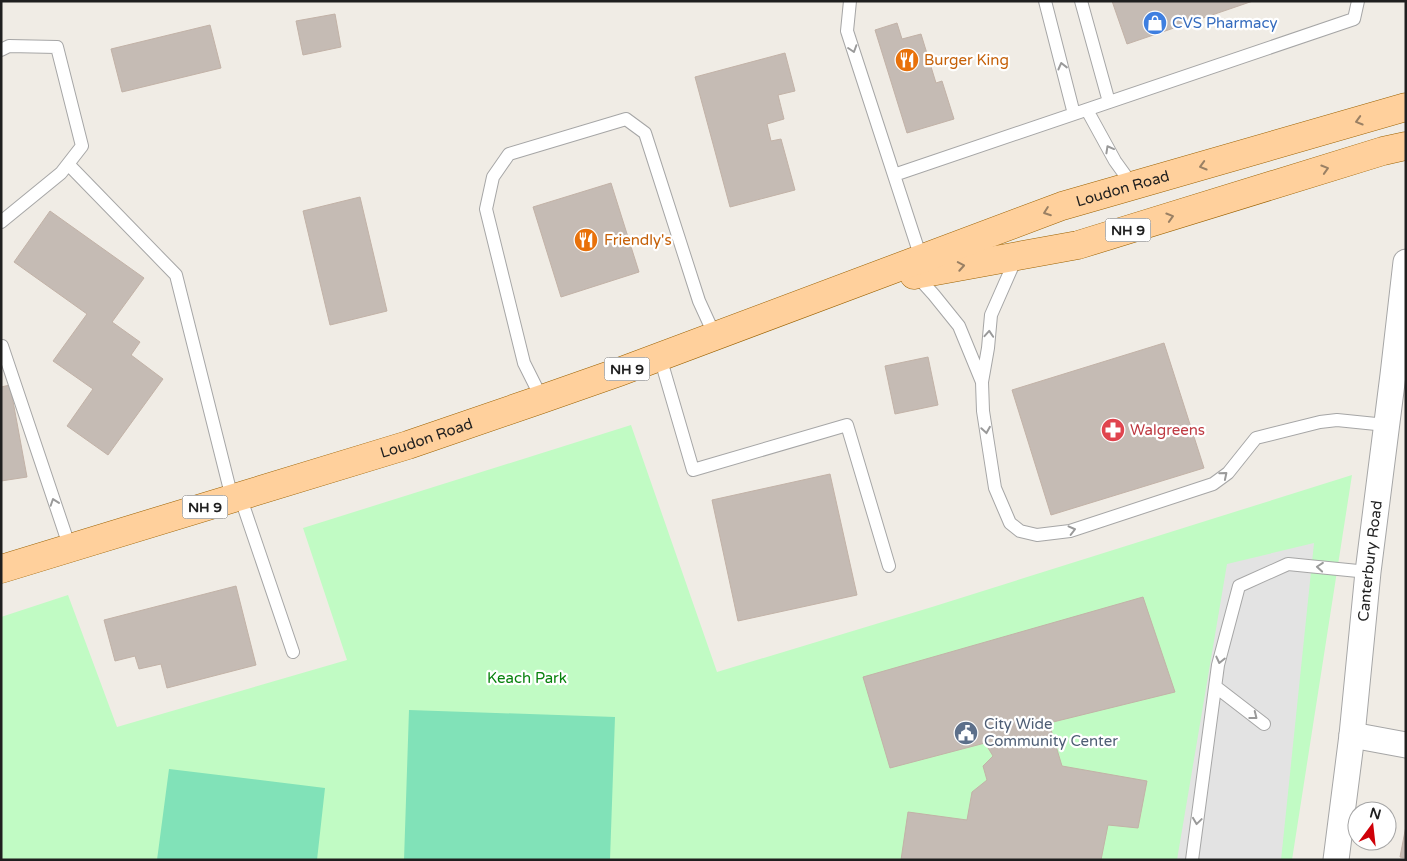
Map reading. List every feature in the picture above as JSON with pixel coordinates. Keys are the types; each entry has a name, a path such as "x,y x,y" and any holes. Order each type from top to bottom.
{"main road":[{"name":"Loudon Road","path":"1,569 408,445 660,357 844,287 918,266 1062,206 1406,107"},
{"name":"Loudon Road","path":"918,266 1017,256 1078,245 1406,146"}],"street":[{"name":"Canterbury Road","path":"1336,860 1352,736 1368,572 1406,262"},
{"path":"1352,736 1406,745"}],"lane":[{"path":"850,1 847,31 894,175 918,266 934,295 959,326 982,382"},
{"path":"1045,1 1074,114"},
{"path":"1081,1 1109,102"},
{"path":"894,175 1354,20 1358,1"},
{"path":"1,50 9,46 57,47 82,146 61,173 1,222"},
{"path":"1087,110 1115,161 1133,186"},
{"path":"542,399 524,363 486,209 493,177 509,154 626,119 645,132 699,301 715,336"},
{"path":"68,164 176,276 236,497 293,652"},
{"path":"1017,256 991,314 982,382 983,411 995,488 1010,524 1020,531 1037,535 1070,531 1213,484 1228,473 1256,438 1320,422 1337,420 1386,425"},
{"path":"1,346 70,548"},
{"path":"660,357 693,470 848,425 889,566"},
{"path":"1192,860 1218,665 1239,586 1288,564 1368,572"},
{"path":"1216,687 1264,724"}],"green space":[{"name":"Keach Park","path":"631,425 717,672 932,607 1352,475 1292,860 1,860 1,617 68,595 117,727 347,660 303,528"},
{"path":"409,710 615,717 610,860 404,860"},
{"path":"169,769 325,788 317,860 157,860"}],"shaded area":[{"path":"1314,543 1281,860 1177,860 1227,564"}],"building":[{"name":"CVS Pharmacy","path":"1112,1 1253,1 1127,44"},
{"path":"335,14 341,47 303,55 296,21"},
{"name":"Burger King","path":"897,23 902,39 921,34 936,83 942,81 954,119 907,133 875,30"},
{"path":"210,25 221,68 122,92 111,49"},
{"path":"785,53 795,91 778,95 784,119 767,124 771,141 781,139 795,190 730,207 695,77"},
{"name":"Friendly's","path":"611,183 639,272 561,297 533,207"},
{"path":"360,197 387,311 330,325 303,211"},
{"path":"50,211 144,278 112,322 140,342 131,355 163,379 108,455 67,426 93,389 53,361 87,314 14,262"},
{"path":"1164,343 1204,468 1051,515 1012,390"},
{"path":"928,357 938,405 895,414 885,366"},
{"path":"10,385 27,477 1,481 1,387"},
{"path":"830,474 857,595 738,621 712,500"},
{"path":"236,586 256,665 167,688 161,664 139,669 135,656 115,661 104,620"},
{"name":"City Wide Community Center","path":"1143,597 1175,692 1049,723 1062,766 1147,781 1138,828 1108,825 1101,860 901,860 908,812 967,820 972,792 987,780 983,766 993,756 985,743 890,768 863,677"},
{"path":"1406,826 1406,858 1400,857"}],"place":[{"name":"CVS Pharmacy","path":"1155,23"},
{"name":"Burger King","path":"907,60"},
{"name":"Friendly's","path":"586,240"},
{"name":"Walgreens","path":"1113,430"},
{"name":"City Wide Community Center","path":"966,733"}]}
